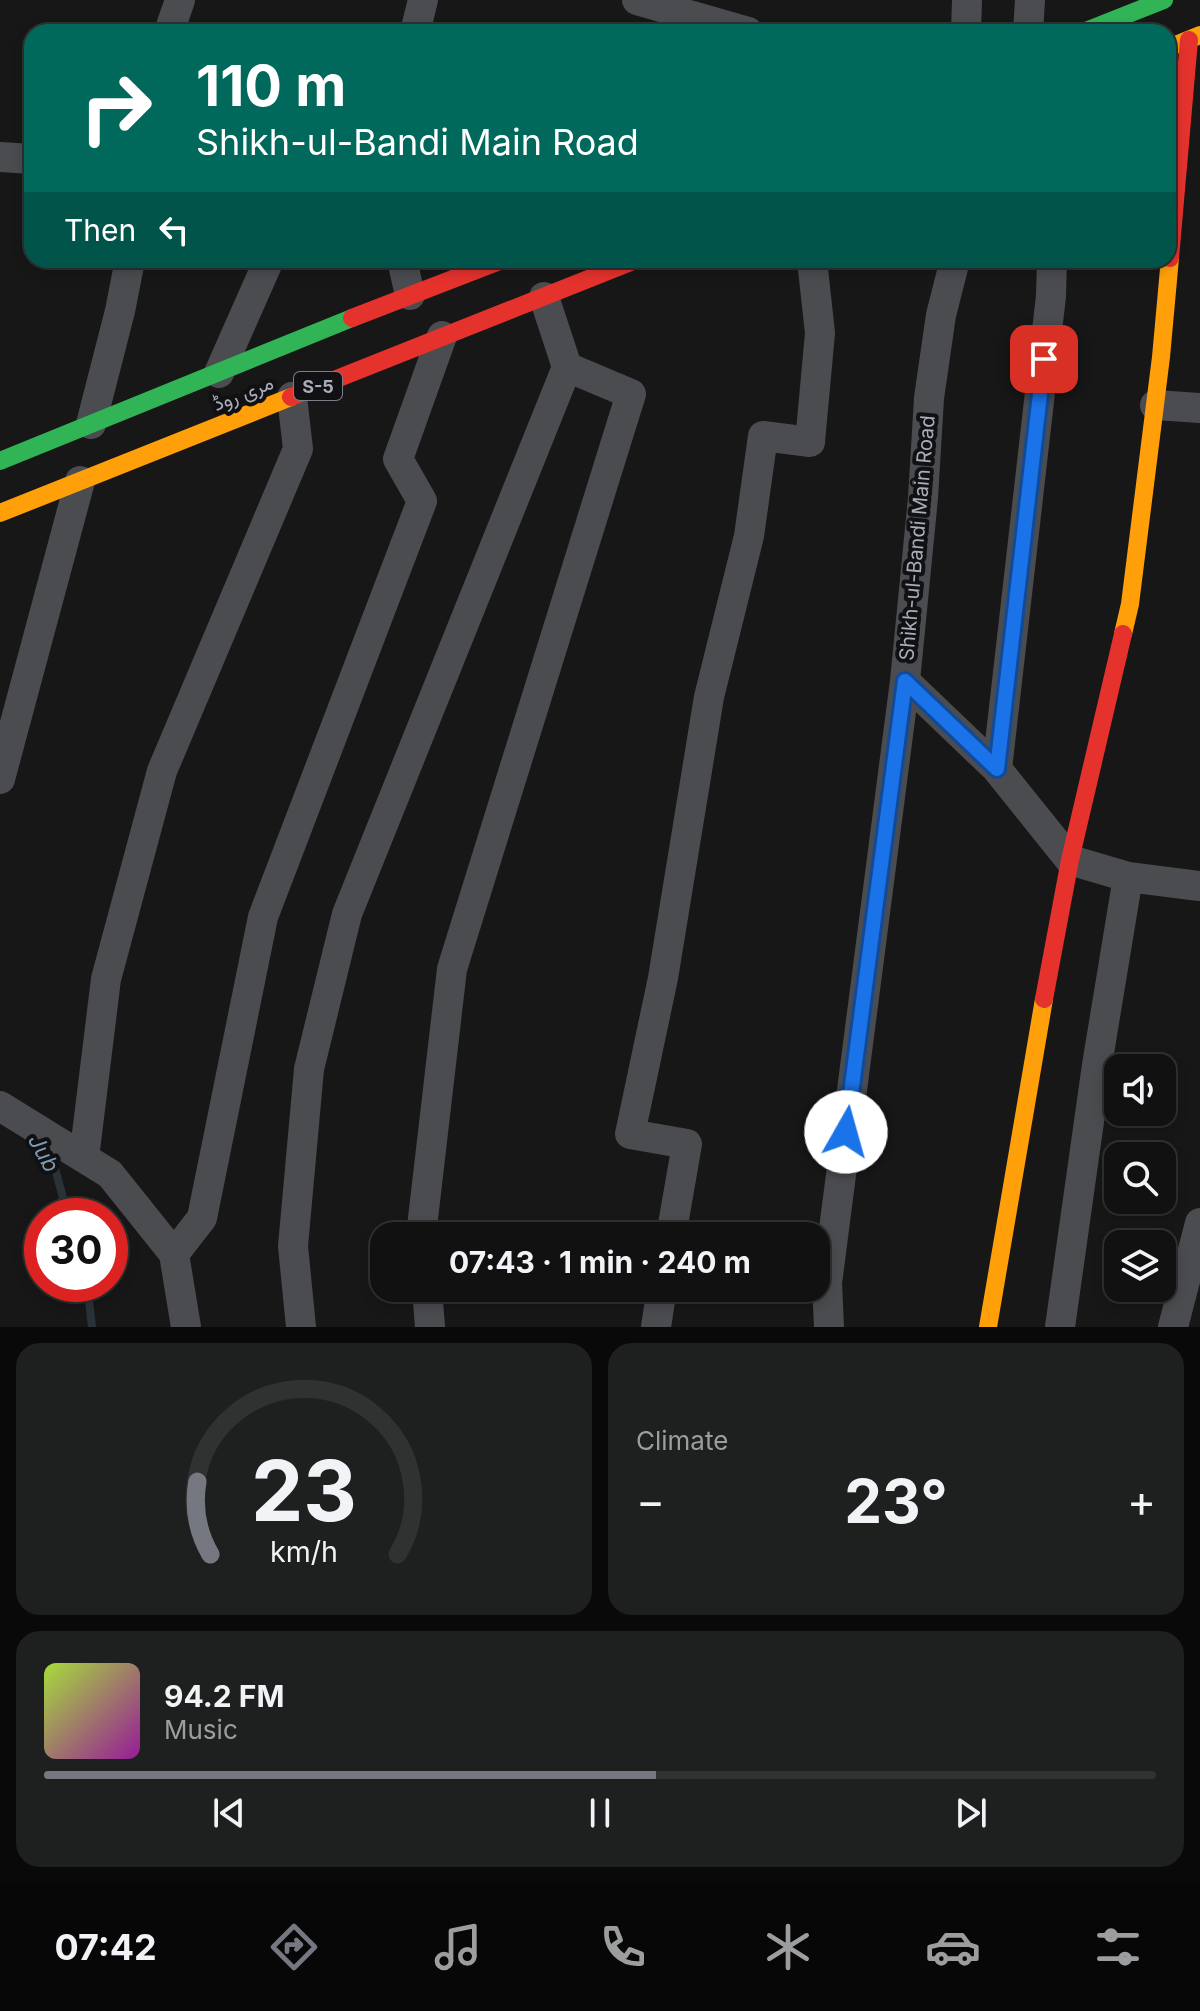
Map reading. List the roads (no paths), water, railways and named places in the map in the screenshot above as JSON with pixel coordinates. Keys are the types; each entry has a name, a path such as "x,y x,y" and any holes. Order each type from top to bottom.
{"main road":[{"path":"1103,24 1164,0"},
{"path":"1176,212 1194,38"},
{"name":"مری روڈ","path":"0,461 410,295 492,268"},
{"name":"مری روڈ","path":"0,513 442,336 500,306 544,297 616,268"},
{"path":"988,1327 1070,860 1130,604 1170,268"}],"street":[{"path":"172,24 180,0"},
{"path":"417,24 423,0"},
{"path":"637,0 720,24"},
{"path":"966,24 967,0"},
{"path":"1028,24 1030,0"},
{"path":"0,157 24,158"},
{"path":"91,424 128,268"},
{"path":"219,373 265,268"},
{"path":"404,268 410,295"},
{"path":"673,1222 687,1144 630,1134 663,978 709,697 749,536 763,436 810,442 820,333 813,268"},
{"name":"Shikh-ul-Bandi Main Road","path":"953,268 941,315 929,398 923,498 905,681 997,769 1070,860"},
{"path":"997,769 1052,268"},
{"path":"301,1327 293,1246 309,1069 347,914 567,367 544,297"},
{"path":"174,1254 202,1218 263,917 422,501 398,459 442,336"},
{"path":"423,1222 452,969 631,394 567,367"},
{"path":"84,1158 106,979 162,771 298,449 292,397"},
{"path":"1155,405 1200,408"},
{"path":"0,779 80,481"},
{"path":"829,1327 827,1283 905,681"},
{"path":"1070,860 1128,877 1200,886"},
{"path":"1060,1327 1097,1065 1128,877"},
{"path":"0,1106 110,1174 174,1254 186,1327"},
{"path":"1173,1327 1200,1223"},
{"path":"428,1302 430,1327"},
{"path":"656,1327 660,1302"}],"waterway":[{"name":"Jub","path":"43,1146 53,1161 63,1198"},
{"name":"Jub","path":"89,1302 92,1327"}]}
